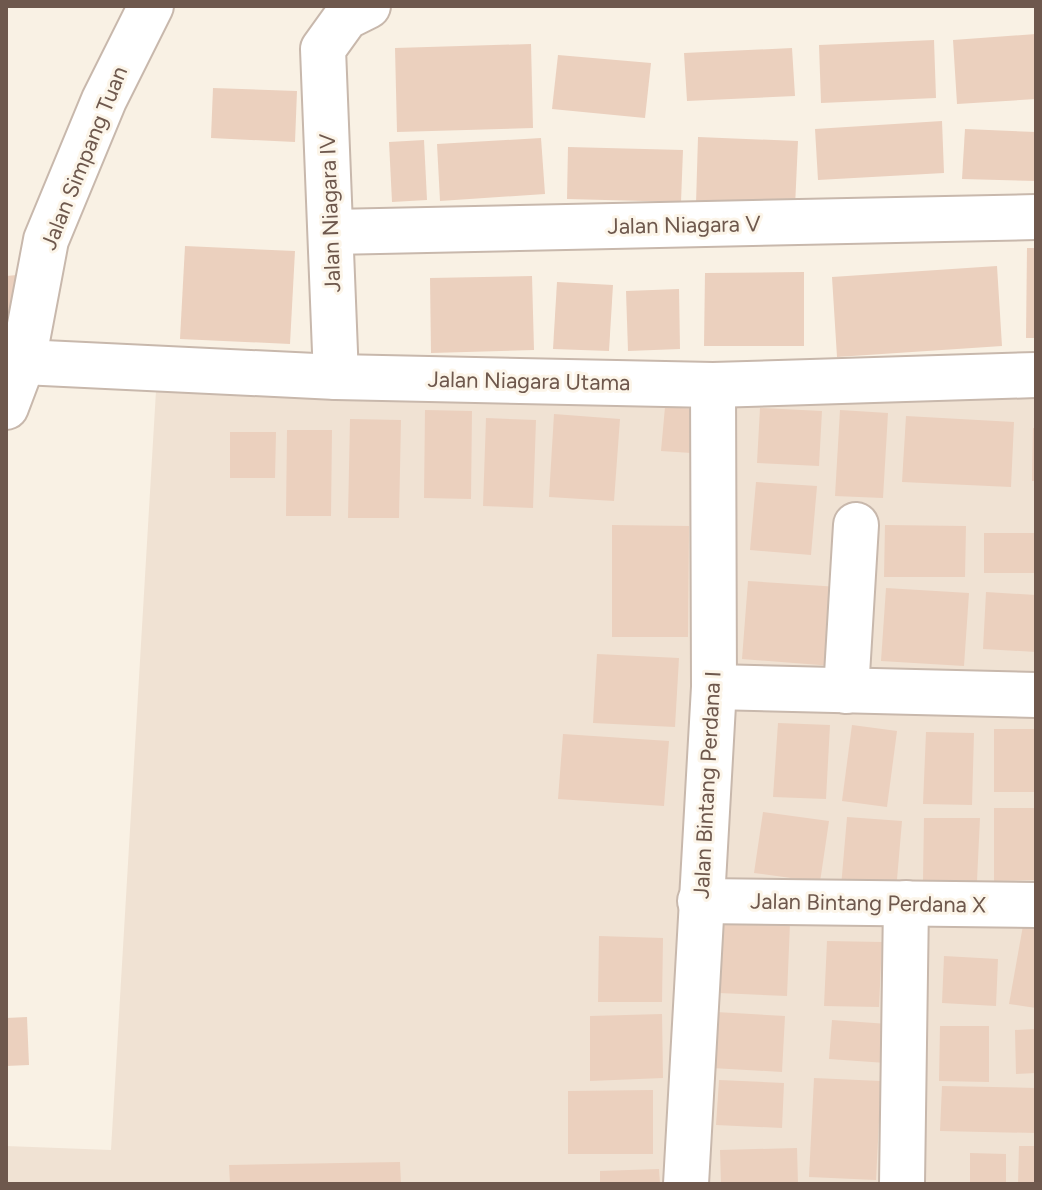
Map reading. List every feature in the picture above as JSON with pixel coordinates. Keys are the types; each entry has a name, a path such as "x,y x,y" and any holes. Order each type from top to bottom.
{"street":[{"name":"Jalan Simpang Tuan","path":"6,407 23,362 46,240 104,100 151,6"},
{"name":"Jalan Niagara IV","path":"336,377 323,49 346,17 368,6"},
{"name":"Jalan Niagara V","path":"332,232 1036,217"},
{"name":"Jalan Niagara Utama","path":"23,362 336,377 713,385 1036,375"},
{"name":"Jalan Bintang Perdana I","path":"686,1184 714,687 713,385"},
{"path":"846,691 856,525"},
{"path":"714,687 1036,695"},
{"name":"Jalan Bintang Perdana X","path":"700,901 1036,905"},
{"path":"902,1184 906,903"}],"shaded area":[{"path":"1036,360 1036,1184 6,1184 6,1146 111,1150 157,374"}],"building":[{"path":"1036,34 1036,99 957,104 953,40"},
{"path":"934,40 936,98 821,103 819,45"},
{"path":"531,44 533,128 397,132 395,48"},
{"path":"792,48 795,96 687,101 684,53"},
{"path":"558,55 651,63 645,118 552,109"},
{"path":"213,88 297,91 295,142 211,138"},
{"path":"942,121 944,173 818,180 815,129"},
{"path":"965,129 1036,132 1036,181 962,179"},
{"path":"698,137 798,141 795,207 696,204"},
{"path":"541,138 545,194 440,201 437,144"},
{"path":"424,140 427,200 392,202 389,142"},
{"path":"568,147 683,150 681,202 567,199"},
{"path":"185,246 295,251 290,344 180,339"},
{"path":"1027,248 1036,248 1036,338 1026,338"},
{"path":"997,266 1002,346 837,357 832,277"},
{"path":"804,272 804,346 704,346 705,273"},
{"path":"17,275 20,326 6,327 6,276"},
{"path":"532,276 534,350 431,353 430,278"},
{"path":"557,282 613,285 609,351 553,349"},
{"path":"679,289 680,349 628,351 626,291"},
{"path":"665,407 710,410 707,454 661,451"},
{"path":"760,408 822,411 819,466 757,463"},
{"path":"425,410 472,411 471,499 424,498"},
{"path":"840,410 888,413 883,498 835,496"},
{"path":"554,414 620,419 614,501 549,497"},
{"path":"906,416 1014,422 1011,487 902,482"},
{"path":"486,418 536,420 533,508 483,506"},
{"path":"350,419 401,420 399,518 348,518"},
{"path":"1033,428 1036,428 1036,481 1032,481"},
{"path":"287,430 332,430 331,516 286,516"},
{"path":"230,432 276,432 275,478 230,478"},
{"path":"756,482 817,486 811,555 750,550"},
{"path":"612,525 689,526 688,637 612,637"},
{"path":"885,525 966,526 965,577 884,577"},
{"path":"984,533 1036,533 1036,573 984,573"},
{"path":"748,581 839,587 833,666 742,659"},
{"path":"886,588 969,593 964,666 881,661"},
{"path":"986,592 1036,595 1036,652 983,649"},
{"path":"597,654 679,658 675,727 593,723"},
{"path":"778,723 830,725 826,799 773,797"},
{"path":"852,725 897,731 887,807 842,801"},
{"path":"994,729 1036,729 1036,792 994,792"},
{"path":"926,732 974,733 972,805 923,804"},
{"path":"563,734 669,741 664,806 558,799"},
{"path":"994,808 1036,808 1036,880 994,881"},
{"path":"763,812 829,821 820,882 754,873"},
{"path":"847,817 902,821 896,891 841,887"},
{"path":"924,818 980,818 977,881 923,880"},
{"path":"1024,920 1036,923 1036,1008 1009,1004"},
{"path":"722,921 790,923 787,996 719,993"},
{"path":"599,936 663,938 662,1002 598,1002"},
{"path":"827,941 882,942 879,1007 824,1006"},
{"path":"944,956 998,959 996,1006 942,1003"},
{"path":"716,1012 785,1016 782,1072 712,1068"},
{"path":"662,1014 663,1078 590,1081 590,1016"},
{"path":"27,1017 29,1065 6,1066 6,1018"},
{"path":"832,1020 888,1024 886,1063 829,1059"},
{"path":"940,1026 989,1026 989,1082 939,1081"},
{"path":"1036,1029 1036,1073 1016,1074 1015,1030"},
{"path":"814,1078 881,1081 876,1180 809,1177"},
{"path":"719,1080 784,1083 782,1128 716,1125"},
{"path":"942,1086 1036,1088 1036,1133 940,1131"},
{"path":"653,1090 653,1154 568,1154 568,1091"},
{"path":"1019,1146 1036,1146 1036,1184 1018,1184"},
{"path":"797,1148 798,1184 721,1184 720,1150"},
{"path":"970,1153 1006,1154 1006,1184 970,1184"},
{"path":"400,1162 401,1184 230,1184 229,1165"},
{"path":"659,1169 660,1184 600,1184 600,1171"}]}
